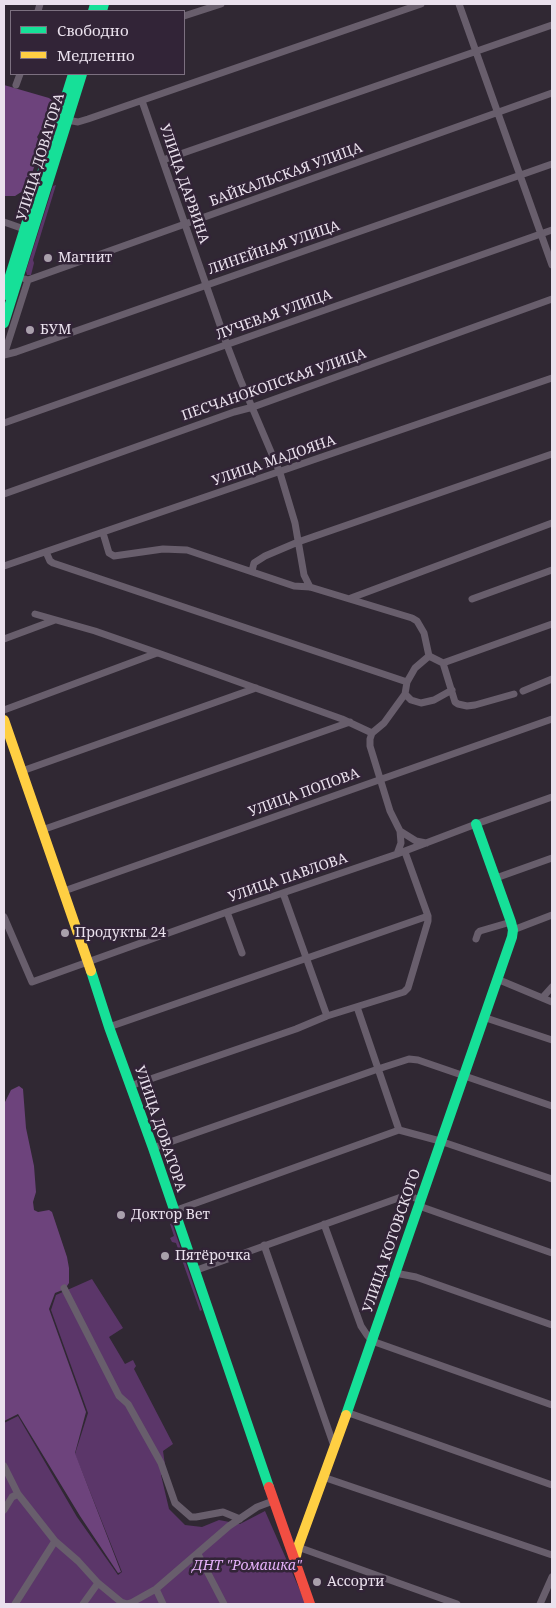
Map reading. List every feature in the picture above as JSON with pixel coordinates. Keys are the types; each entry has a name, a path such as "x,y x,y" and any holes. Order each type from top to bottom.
{"main road":[{"name":"УЛИЦА ДОВАТОРА","path":"4,295 73,75"},
{"name":"УЛИЦА ДОВАТОРА","path":"4,323 23,278 67,120 82,75"},
{"name":"УЛИЦА ДОВАТОРА","path":"4,720 310,1604"},
{"path":"476,824 512,926"},
{"name":"УЛИЦА КОТОВСКОГО","path":"295,1561 512,937 512,926"}],"street":[{"path":"185,16 221,4"},
{"path":"67,120 78,122 421,4"},
{"path":"459,4 552,265"},
{"path":"163,160 552,25"},
{"path":"16,85 20,75"},
{"name":"БАЙКАЛЬСКАЯ УЛИЦА","path":"23,278 185,224 552,93"},
{"name":"УЛИЦА ДАРВИНА","path":"142,101 227,346 280,473 295,523 304,575 310,587"},
{"name":"ЛИНЕЙНАЯ УЛИЦА","path":"4,355 552,164"},
{"path":"4,222 24,229"},
{"name":"ЛУЧЕВАЯ УЛИЦА","path":"4,423 552,230"},
{"name":"УЛИЦА ДОВАТОРА","path":"4,355 23,278"},
{"name":"ПЕСЧАНОКОПСКАЯ УЛИЦА","path":"4,494 552,299"},
{"name":"УЛИЦА МАДОЯНА","path":"4,566 103,534 552,378"},
{"path":"252,571 254,563 258,559 298,542 552,454"},
{"path":"351,598 552,523"},
{"path":"103,534 109,553 114,556 178,548 294,586 310,587 351,598 412,618 421,627 429,656 443,663 455,702 461,705 475,705 514,694"},
{"path":"46,552 53,563 407,682"},
{"path":"472,599 552,570"},
{"path":"35,614 158,653 350,722 372,733"},
{"path":"4,639 56,620"},
{"path":"443,663 552,624"},
{"path":"4,710 158,653"},
{"path":"397,854 401,843 400,831 390,811 370,746 370,739 372,733 384,723 405,694 407,682 415,668 429,656"},
{"path":"523,691 552,679"},
{"path":"22,771 256,688"},
{"path":"405,694 411,700 420,703 434,700 452,690"},
{"name":"УЛИЦА ПОПОВА","path":"64,892 552,719"},
{"path":"42,830 350,722"},
{"name":"УЛИЦА ПАВЛОВА","path":"4,917 32,982 227,912 405,852 552,797"},
{"path":"400,831 416,841 426,844"},
{"path":"130,1086 296,1029 328,1016 400,994 408,988 427,929 428,916 405,852"},
{"path":"496,878 552,858"},
{"path":"283,893 328,1016"},
{"path":"227,912 242,953"},
{"path":"476,939 480,931 512,926 552,915"},
{"path":"109,1026 428,916"},
{"path":"497,979 552,1002"},
{"path":"543,997 552,987"},
{"path":"357,1007 399,1130"},
{"path":"483,1017 552,1040"},
{"path":"153,1148 409,1059 418,1060 552,1106"},
{"path":"174,1211 399,1130 440,1141 552,1179"},
{"path":"194,1271 404,1196 412,1197 420,1203 552,1253"},
{"path":"324,1224 361,1326 372,1340 552,1405"},
{"path":"264,1245 334,1446"},
{"path":"396,1273 424,1280 552,1325"},
{"path":"64,1288 119,1396 128,1404 161,1463 175,1503 191,1517 223,1512 240,1519"},
{"path":"346,1412 552,1485"},
{"path":"4,1466 18,1494 55,1541 78,1561 98,1583 121,1602 127,1604 156,1589 240,1519 257,1507 273,1501"},
{"path":"323,1477 552,1555"},
{"path":"4,1510 12,1498 18,1494"},
{"path":"287,1540 298,1548 457,1604"},
{"path":"15,1604 55,1541"},
{"path":"198,1554 224,1604"},
{"path":"540,1604 552,1577"},
{"path":"83,1604 98,1583"},
{"path":"156,1589 163,1604"}],"green space":[{"path":"56,185 33,260 31,275 27,275 26,271 53,186"},
{"path":"172,1223 202,1310 200,1311 176,1243 172,1242 170,1238 174,1236 170,1224"},
{"name":"ДНТ \"Ромашка\"","path":"92,1279 123,1328 109,1337 125,1364 133,1360 136,1366 134,1369 173,1444 163,1451 166,1472 161,1475 169,1509 185,1525 202,1527 219,1520 240,1524 265,1511 306,1604 4,1604 4,1423 18,1416 77,1517 118,1575 122,1572 75,1454 88,1413 51,1310 56,1295"}],"shaded area":[{"path":"4,85 49,98 54,102 48,125 37,137 41,145 29,183 26,189 15,196 4,196"},
{"path":"19,1086 23,1089 26,1128 34,1166 36,1192 33,1202 34,1210 38,1212 49,1210 52,1212 69,1268 69,1283 65,1289 55,1293 49,1309 86,1412 75,1453 121,1572 118,1573 80,1516 18,1414 4,1421 4,1104 11,1090"}],"traffic: fast":[{"path":"93,10 95,4"},
{"path":"102,10 104,4"},
{"path":"4,295 73,75"},
{"path":"4,323 82,75"},
{"path":"346,1415 512,937 511,922 476,824"},
{"path":"91,971 269,1487"}],"traffic: slow":[{"path":"4,720 91,971"},
{"path":"295,1561 298,1547 346,1415"}],"traffic: jam":[{"path":"269,1487 310,1604"}],"place":[{"name":"Магнит","path":"48,258"},
{"name":"БУМ","path":"30,330"},
{"name":"Продукты 24","path":"65,933"},
{"name":"Доктор Вет","path":"121,1215"},
{"name":"Пятёрочка","path":"165,1256"},
{"name":"Ассорти","path":"317,1582"}]}
